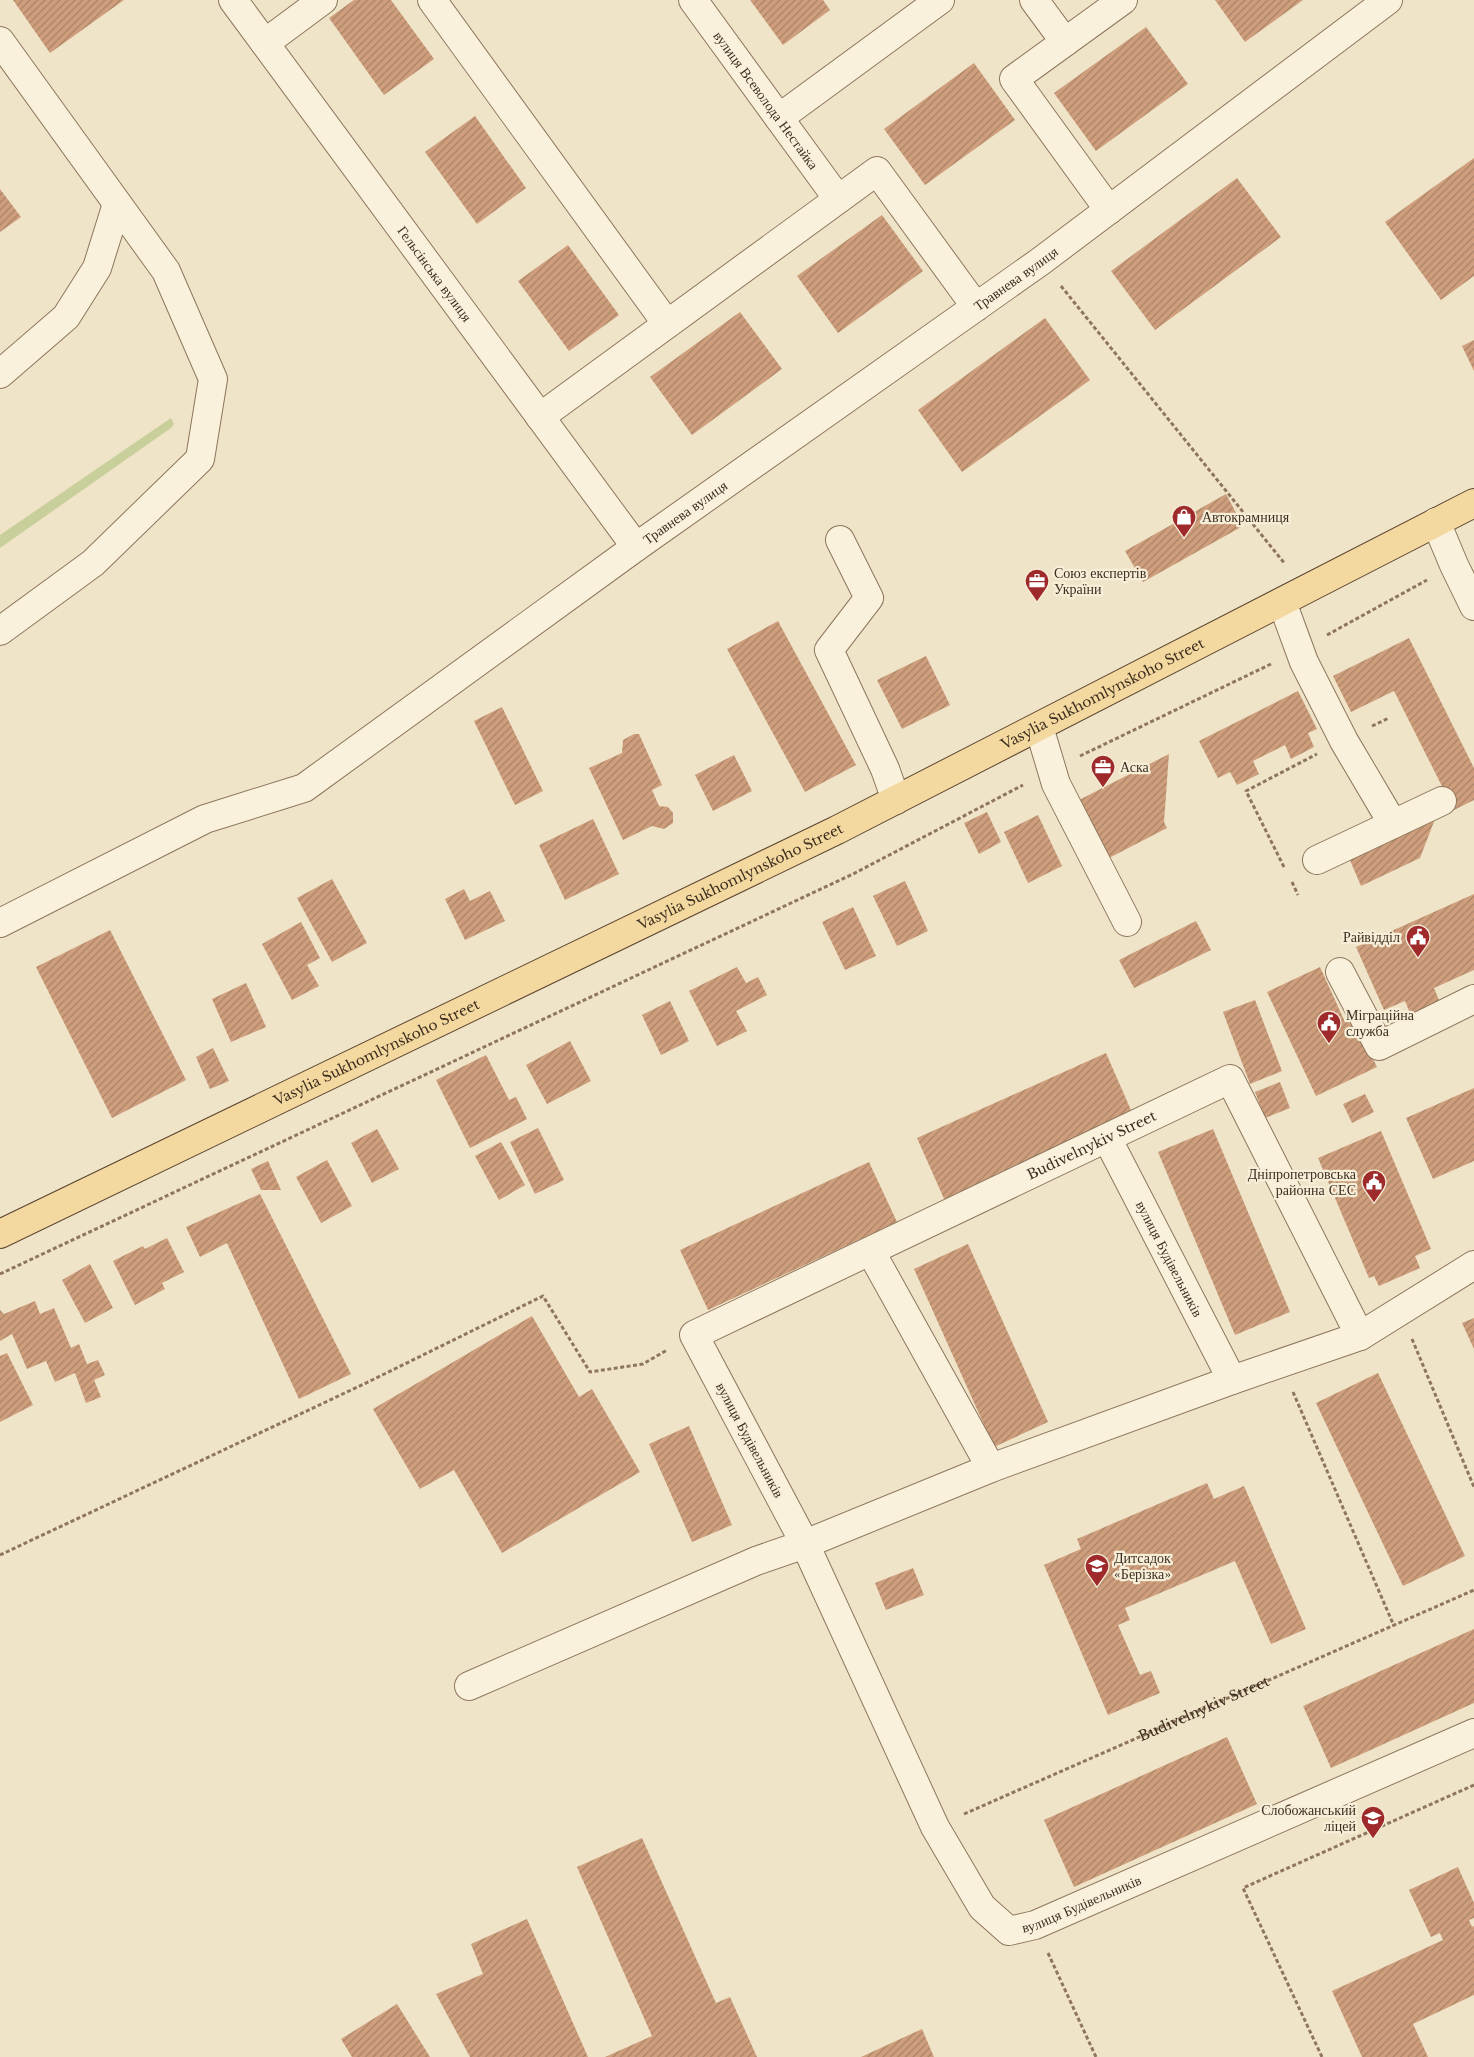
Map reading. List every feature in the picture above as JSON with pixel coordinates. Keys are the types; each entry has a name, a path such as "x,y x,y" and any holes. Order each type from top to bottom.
{"main road":[{"name":"Vasylia Sukhomlynskoho Street","path":"0,1234 837,830 1474,503"}],"street":[{"name":"Гельсінська вулиця","path":"233,0 636,547"},
{"path":"265,42 323,0"},
{"path":"432,0 667,324"},
{"name":"вулиця Всеволода Нестайка","path":"693,0 838,199"},
{"path":"779,118 940,0"},
{"path":"1034,0 1065,42"},
{"path":"1109,210 1014,79 1122,0"},
{"name":"Травнева вулиця","path":"0,923 130,855 205,819 304,788 636,547 1040,261 1388,0"},
{"path":"0,41 166,271 213,379 200,459 93,563 0,631"},
{"path":"540,417 877,171 976,307"},
{"path":"0,374 66,317 97,268 117,204"},
{"path":"1436,522 1474,606"},
{"path":"840,540 869,598 829,650 885,769 896,800"},
{"path":"1282,602 1304,662 1344,740 1393,824"},
{"path":"1039,727 1056,784 1127,922"},
{"path":"1317,860 1442,801"},
{"path":"1340,972 1379,1046 1474,999"},
{"name":"Budivelnykiv Street","path":"694,1335 1230,1079 1360,1336"},
{"name":"вулиця Будівельників","path":"1107,1138 1232,1380"},
{"path":"871,1252 991,1468"},
{"path":"469,1686 756,1561 805,1544 991,1468 1232,1380 1360,1336 1474,1265"},
{"name":"вулиця Будівельників","path":"694,1335 805,1544 935,1827 982,1907 1009,1931 1035,1925 1474,1733"}],"path":[{"path":"1040,261 1306,589"},
{"path":"0,1274 853,874 1051,770 1300,650 1454,565"},
{"path":"1285,868 1246,791 1389,718"},
{"path":"1289,877 1298,894"},
{"path":"0,1555 364,1384 543,1296 590,1372 643,1364 694,1335"},
{"path":"1401,1311 1474,1487"},
{"path":"1280,1364 1394,1626"},
{"name":"Budivelnykiv Street","path":"935,1827 1474,1590"},
{"path":"1322,2057 1243,1888 1474,1785"},
{"path":"1035,1925 1096,2057"}],"green space":[{"path":"171,418 174,424 171,428 0,548 0,535"}],"building":[{"path":"13,0 124,0 50,53"},
{"path":"354,0 391,0 434,59 384,95 329,18"},
{"path":"750,0 823,0 830,10 783,45"},
{"path":"1215,0 1303,0 1245,42"},
{"path":"1146,27 1188,84 1096,151 1054,93"},
{"path":"974,63 1015,120 925,185 884,129"},
{"path":"475,116 526,188 477,224 425,152"},
{"path":"1474,158 1474,276 1441,300 1385,222"},
{"path":"1237,178 1281,237 1155,330 1111,271"},
{"path":"0,189 21,217 0,232"},
{"path":"882,215 923,271 838,333 797,276"},
{"path":"568,245 619,315 569,351 518,281"},
{"path":"740,312 782,369 692,435 650,377"},
{"path":"1045,318 1090,380 962,472 918,410"},
{"path":"1474,340 1474,371 1462,346"},
{"name":"Автокрамниця","path":"1226,494 1243,526 1143,582 1125,551"},
{"path":"778,621 856,765 805,792 727,649"},
{"path":"1409,638 1474,768 1474,800 1454,810 1394,691 1351,712 1333,676"},
{"path":"926,656 950,705 902,729 877,680"},
{"path":"1298,691 1317,729 1308,733 1314,747 1291,759 1285,745 1253,761 1259,774 1237,785 1230,772 1218,778 1199,741"},
{"path":"502,707 543,791 515,805 474,721"},
{"path":"634,734 639,734 662,785 652,790 659,806 668,807 673,813 673,823 664,829 652,826 623,840 589,768 622,753 623,740"},
{"path":"1169,754 1164,822 1167,828 1107,859 1077,801"},
{"path":"734,755 752,791 713,811 695,775"},
{"path":"987,812 1001,842 979,854 964,823"},
{"path":"1038,815 1062,866 1028,883 1004,832"},
{"path":"593,819 619,874 565,900 539,845"},
{"path":"1435,819 1420,858 1361,886 1349,858"},
{"path":"332,879 367,943 332,962 297,898"},
{"path":"905,881 928,931 897,946 873,896"},
{"path":"464,889 470,901 490,891 505,921 465,940 445,899"},
{"name":"Райвідділ","path":"1474,894 1474,970 1434,988 1441,1005 1412,1018 1405,1001 1384,1010 1356,947"},
{"path":"853,907 876,956 845,970 822,922"},
{"path":"1196,921 1211,950 1134,988 1119,960"},
{"path":"301,922 320,958 307,965 319,986 292,1000 262,944"},
{"path":"110,930 186,1080 112,1118 36,967"},
{"path":"737,967 746,983 758,977 767,995 736,1011 747,1031 717,1046 689,991"},
{"name":"Міграційна служба","path":"1320,967 1345,1022 1353,1018 1377,1067 1316,1096 1267,992"},
{"path":"246,983 266,1027 231,1042 212,999"},
{"path":"1255,1000 1282,1071 1250,1084 1223,1012"},
{"path":"670,1001 689,1041 661,1055 642,1015"},
{"path":"570,1041 591,1081 547,1104 526,1065"},
{"path":"213,1048 229,1081 210,1089 196,1057"},
{"path":"1106,1053 1134,1117 945,1201 917,1138"},
{"path":"486,1055 509,1100 516,1097 527,1119 470,1148 436,1080"},
{"path":"1280,1082 1290,1108 1265,1118 1255,1092"},
{"path":"1474,1088 1474,1161 1433,1179 1406,1118"},
{"path":"1365,1094 1374,1112 1352,1123 1343,1104"},
{"path":"538,1128 564,1180 535,1194 510,1142"},
{"path":"377,1129 399,1169 372,1183 351,1143"},
{"path":"1213,1129 1290,1312 1235,1335 1158,1152"},
{"name":"Дніпропетровська районна СЕС","path":"1381,1131 1431,1249 1415,1256 1420,1268 1379,1286 1374,1276 1369,1278 1318,1158"},
{"path":"501,1142 525,1185 499,1200 475,1156"},
{"path":"327,1160 352,1206 321,1223 296,1177"},
{"path":"268,1161 281,1190 261,1190 251,1169"},
{"path":"869,1162 897,1222 708,1310 680,1250"},
{"path":"260,1194 351,1374 299,1399 227,1243 200,1257 186,1227"},
{"path":"167,1238 184,1272 162,1283 165,1289 135,1305 113,1261 143,1246 145,1249"},
{"path":"968,1244 1048,1422 994,1447 914,1269"},
{"path":"90,1264 113,1308 85,1323 62,1280"},
{"path":"35,1301 40,1314 54,1308 71,1348 79,1344 87,1364 98,1360 105,1375 94,1380 101,1397 86,1403 75,1373 55,1382 46,1361 27,1369 12,1334 0,1341 0,1310 4,1314"},
{"path":"532,1316 579,1397 592,1389 640,1472 502,1553 454,1470 420,1489 373,1409"},
{"path":"1474,1318 1474,1349 1462,1323"},
{"path":"7,1353 33,1405 0,1422 0,1356"},
{"path":"1378,1373 1465,1556 1403,1586 1316,1403"},
{"path":"689,1426 732,1525 692,1542 649,1444"},
{"path":"1207,1483 1214,1499 1244,1486 1306,1629 1271,1644 1235,1561 1125,1608 1130,1620 1118,1625 1140,1675 1151,1671 1160,1693 1108,1715 1044,1565 1081,1549 1077,1539"},
{"path":"913,1568 924,1595 886,1610 875,1583"},
{"path":"1474,1629 1474,1703 1331,1768 1303,1706"},
{"path":"1227,1737 1257,1804 1074,1887 1044,1820"},
{"path":"642,1838 716,2003 730,1997 757,2057 605,2057 652,2036 577,1867"},
{"path":"1458,1867 1474,1903 1474,1918 1469,1920 1472,1927 1474,1926 1474,1995 1413,2024 1428,2057 1362,2057 1332,1991 1443,1940 1440,1933 1431,1937 1409,1890"},
{"path":"527,1919 588,2057 470,2057 436,1994 483,1974 471,1944"},
{"path":"397,2004 430,2057 352,2057 341,2039"},
{"path":"922,2029 934,2057 861,2057"}],"place":[{"name":"Автокрамниця","path":"1184,538"},
{"name":"Союз експертів України","path":"1037,602"},
{"name":"Аска","path":"1103,788"},
{"name":"Райвідділ","path":"1418,958"},
{"name":"Міграційна служба","path":"1329,1044"},
{"name":"Дніпропетровська районна СЕС","path":"1374,1203"},
{"name":"Дитсадок «Берізка»","path":"1097,1587"},
{"name":"Слобожанський ліцей","path":"1373,1839"}]}
